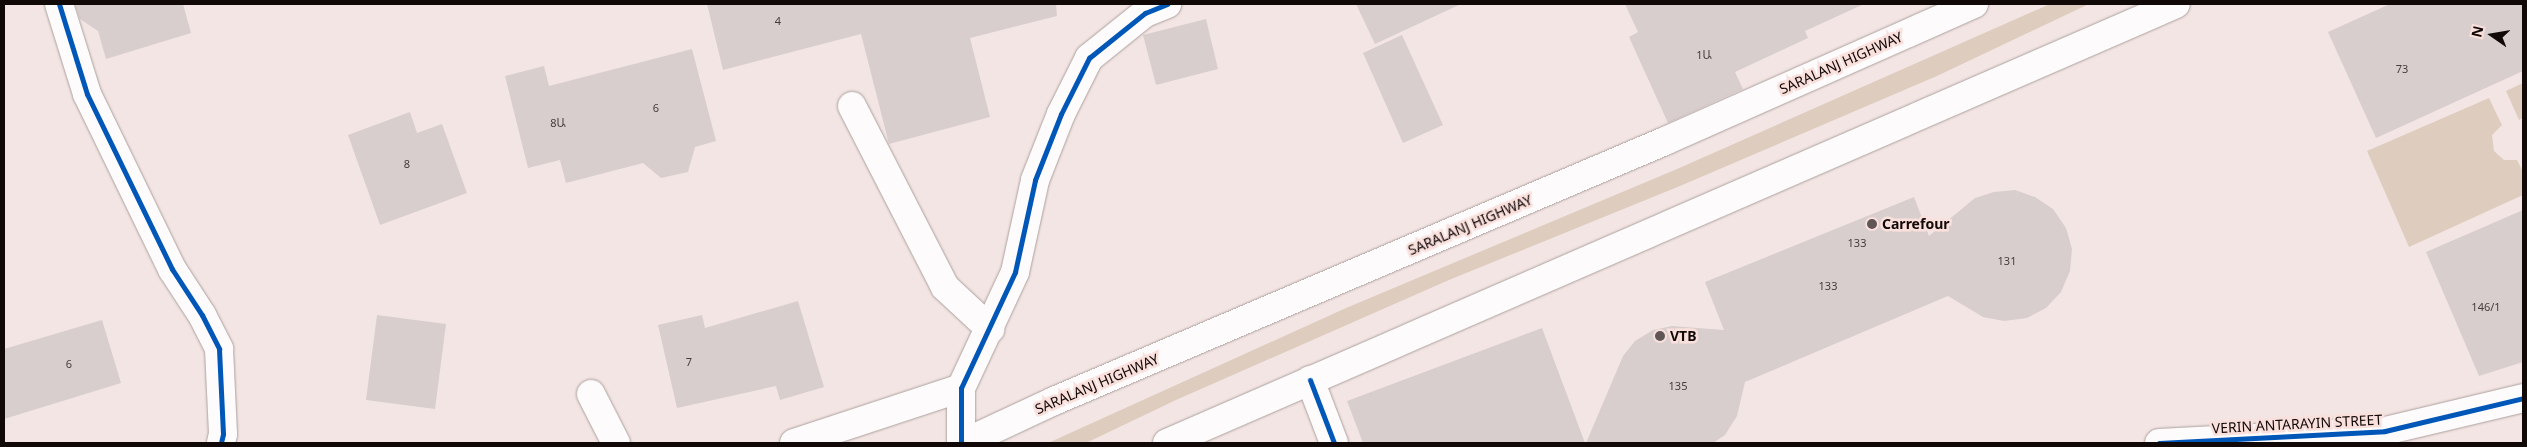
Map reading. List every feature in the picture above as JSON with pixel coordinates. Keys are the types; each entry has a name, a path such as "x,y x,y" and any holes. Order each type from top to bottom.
{"main road":[{"path":"59,4 87,94 172,269 202,315 219,349 223,434 221,443"},
{"path":"962,443 961,388 1015,272 1035,180 1061,114 1089,58 1145,13 1167,4"},
{"name":"SARALANJ HIGHWAY","path":"962,443 1054,401 1656,145 1974,4"},
{"path":"1167,443 2176,4"},
{"path":"852,106 946,288 990,328"},
{"path":"1310,380 1334,443"},
{"path":"794,443 961,388"},
{"path":"591,394 616,443"},
{"name":"VERIN ANTARAYIN STREET","path":"2159,443 2385,431 2523,398"}],"shaded area":[{"path":"2050,4 2089,4 1937,76 1680,186 1449,280 1176,400 1086,443 1048,443 1346,308 1677,169"},
{"path":"2523,83 2523,118 2519,120 2506,91"},
{"path":"2489,98 2502,125 2492,135 2494,151 2504,160 2517,160 2523,172 2523,195 2409,247 2367,151"}],"building":[{"path":"75,4 183,4 191,33 106,59 98,31 80,19"},
{"path":"707,4 1056,4 1057,16 970,38 990,117 889,144 861,34 723,70"},
{"path":"1356,4 1461,4 1375,44"},
{"path":"1625,4 1864,4 1805,31 1808,38 1735,72 1743,89 1668,123 1629,37 1638,32"},
{"path":"2390,4 2523,4 2523,71 2376,138 2328,32"},
{"path":"1206,19 1218,69 1156,85 1143,35"},
{"path":"1402,35 1443,125 1403,143 1363,53"},
{"path":"692,49 716,141 695,147 688,172 661,178 643,163 566,183 560,160 528,168 505,76 544,66 549,86"},
{"path":"410,112 417,133 442,124 467,193 380,225 348,135"},
{"path":"2015,190 2035,197 2053,209 2066,228 2072,249 2070,271 2061,292 2046,308 2027,318 2004,321 1983,317 1948,296 1745,382 1737,416 1725,435 1713,443 1586,443 1623,356 1635,341 1653,330 1672,326 1724,330 1705,282 1914,197 1929,236 1975,198 1994,192"},
{"path":"2523,210 2523,362 2479,376 2426,252"},
{"path":"798,301 824,387 780,400 776,386 677,408 658,325 702,315 705,328"},
{"path":"377,315 446,324 435,409 366,400"},
{"path":"102,320 121,383 4,419 4,349"},
{"path":"1542,328 1585,443 1363,443 1347,401"}],"cycle path":[{"path":"59,4 87,94 172,269 202,315 219,349 223,434 221,443"},
{"path":"961,443 961,388 1015,272 1035,180 1061,114 1089,58 1145,13 1167,4"},
{"path":"1310,380 1334,443"},
{"path":"2159,443 2385,431 2523,398"}],"place":[{"name":"Carrefour","path":"1872,224"},
{"name":"VTB","path":"1660,336"}]}
